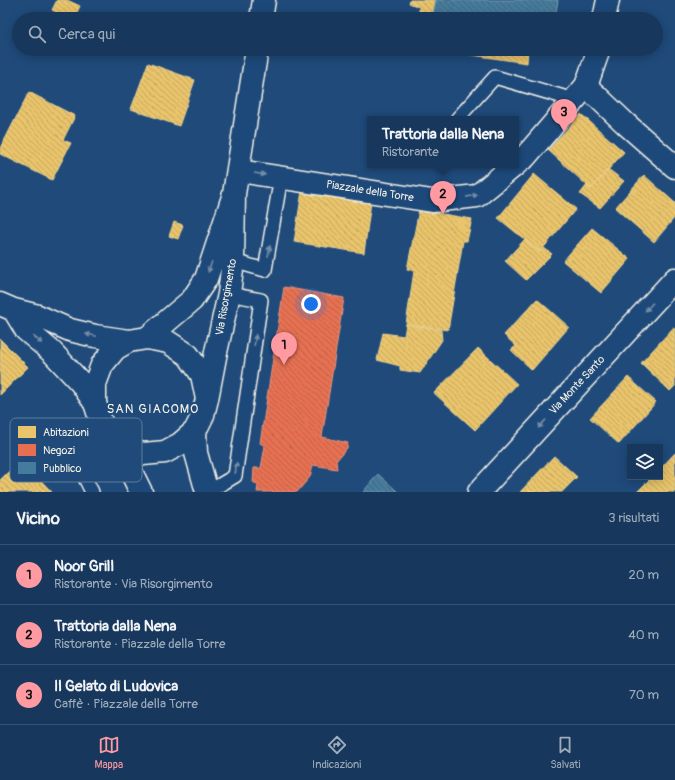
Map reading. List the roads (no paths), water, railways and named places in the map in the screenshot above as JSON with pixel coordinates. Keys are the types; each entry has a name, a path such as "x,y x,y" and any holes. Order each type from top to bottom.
{"street":[{"path":"263,12 264,0"},
{"path":"605,12 608,0"},
{"name":"Via Risorgimento","path":"138,340 192,300 206,279 234,194 239,171 256,56"},
{"path":"596,56 580,93 626,124 675,168"},
{"name":"Piazzale della Torre","path":"519,161 580,93"},
{"name":"Piazzale della Torre","path":"239,171 432,201 477,196 510,168"},
{"name":"Via Risorgimento","path":"207,399 229,294 233,260 234,194"},
{"name":"Via Monte Santo","path":"479,492 675,279"},
{"path":"7,307 38,316 70,330 95,336 168,342 188,355 202,376 207,399 203,415 195,431 180,444 165,452 142,454"},
{"path":"7,307 26,330 52,352 81,383 95,403"},
{"path":"99,418 95,403 96,384 102,365 115,349 138,340"},
{"path":"195,431 196,453 207,492"},
{"path":"136,482 141,492"}],"lane":[{"path":"460,116 495,77 580,93"},
{"path":"233,260 265,270 281,177"},
{"path":"207,492 235,476 261,300 229,294"},
{"path":"87,482 92,492"}],"place":[{"name":"Il Gelato di Ludovica","path":"564,132"},
{"name":"Trattoria dalla Nena","path":"443,214"},
{"name":"Noor Grill","path":"284,365"}],"district":[{"name":"SAN GIACOMO","path":"153,409"}]}
